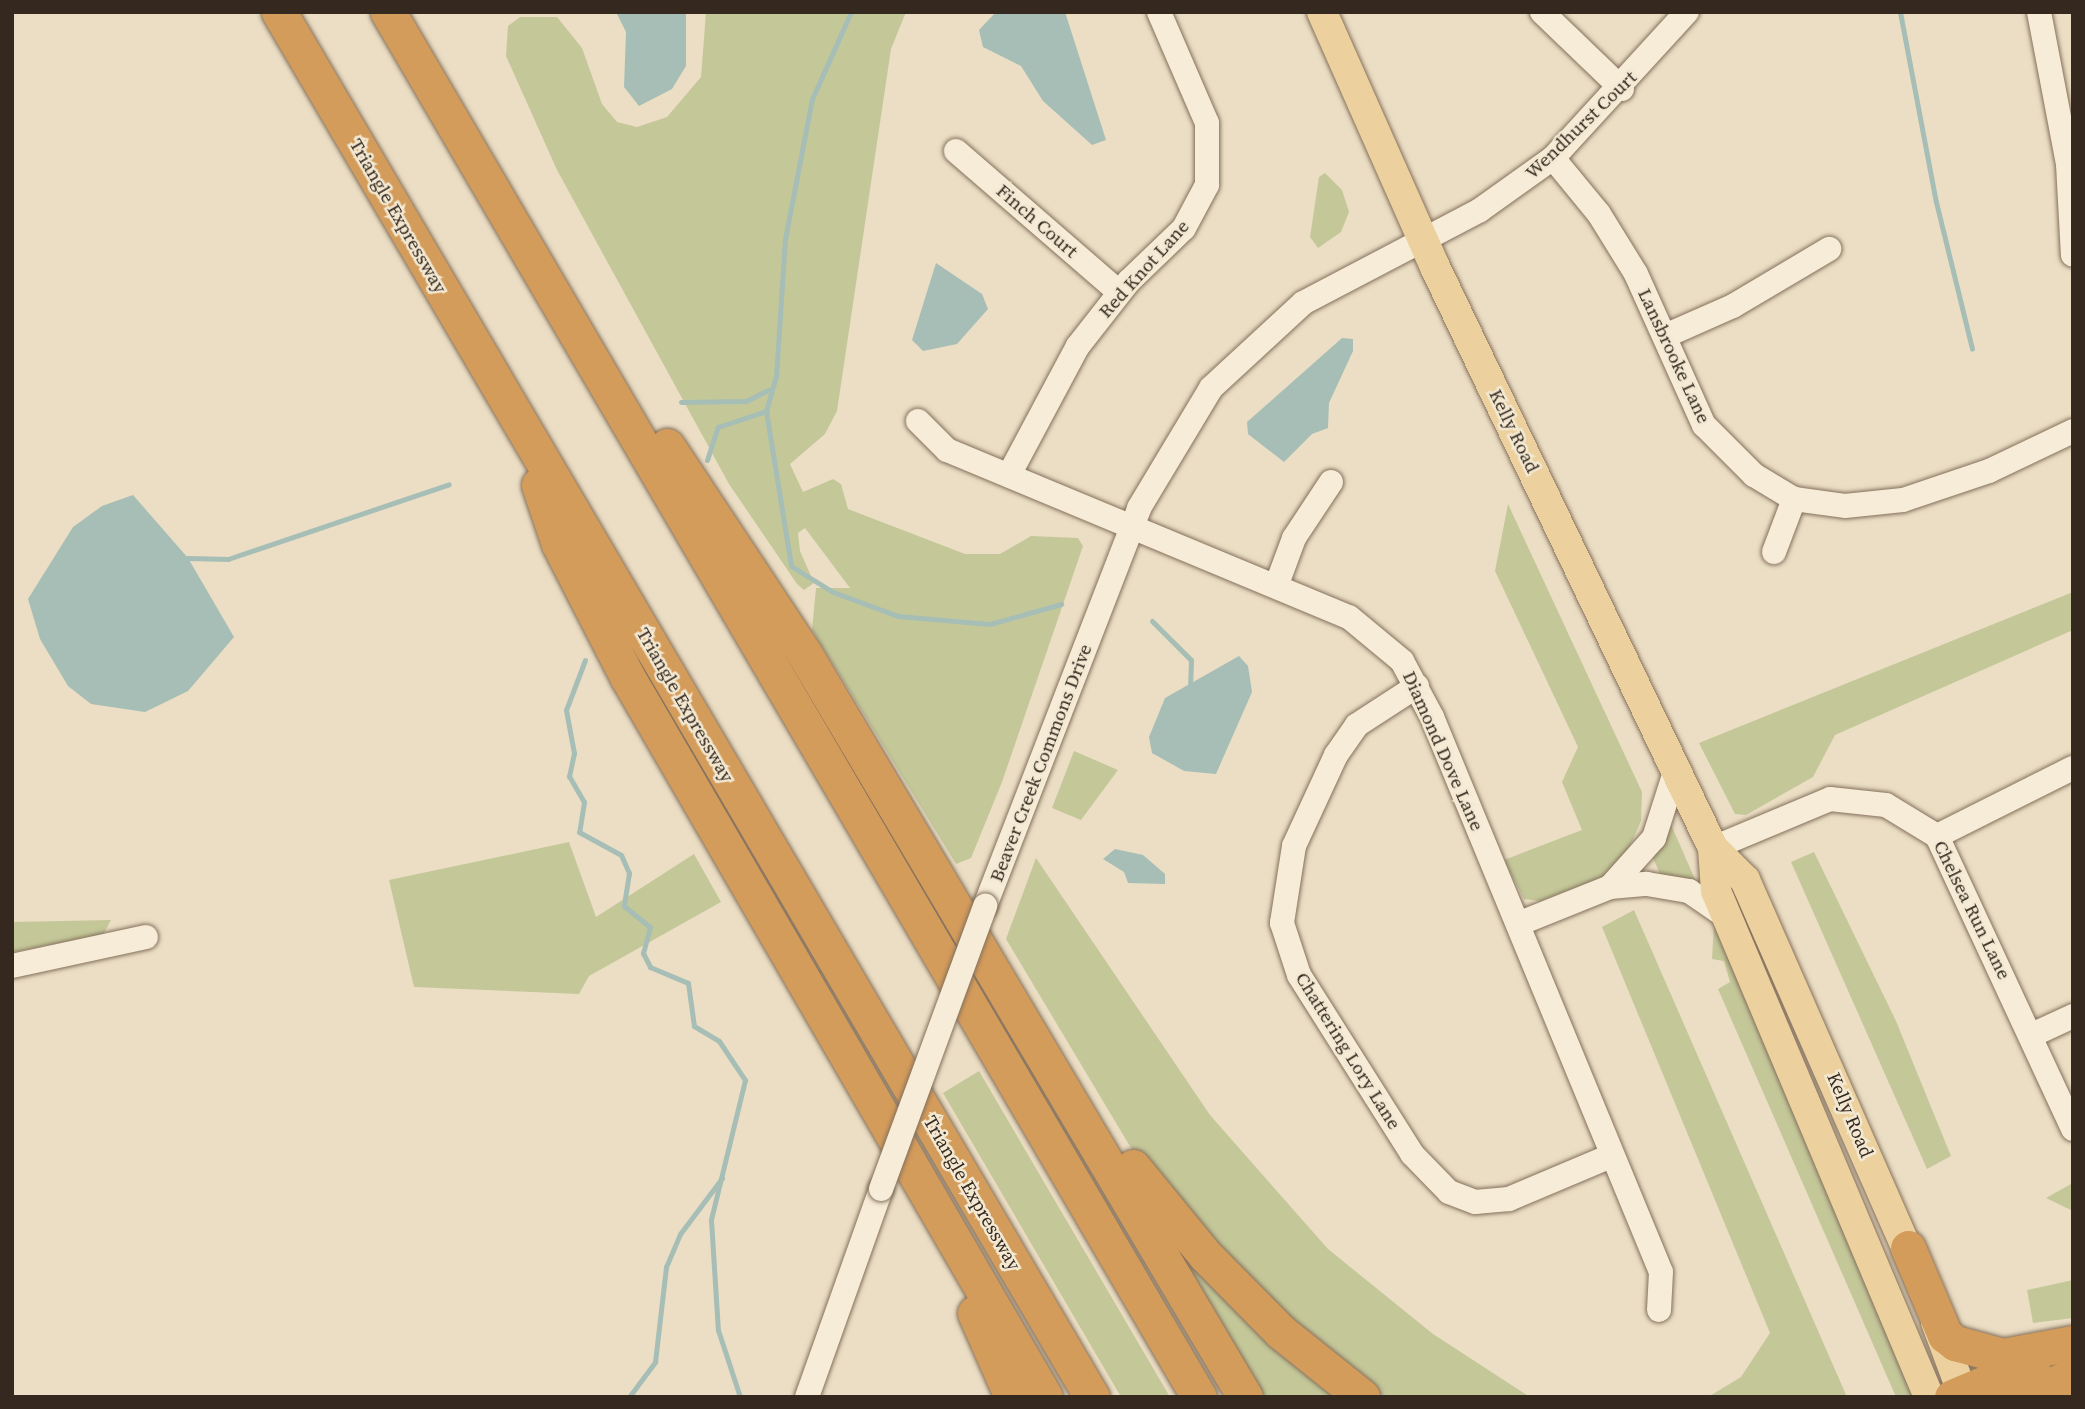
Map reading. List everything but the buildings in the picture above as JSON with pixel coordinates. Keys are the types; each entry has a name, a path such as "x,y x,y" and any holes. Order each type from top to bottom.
{"highway":[{"name":"Triangle Expressway","path":"279,12 1092,1397"},
{"path":"388,12 1199,1397"},
{"path":"568,316 604,350 804,653 1054,1069 1245,1397"},
{"path":"517,419 559,544 613,650 1045,1397"},
{"path":"1054,1069 1205,1255 1281,1332 1362,1397"},
{"path":"936,1212 1012,1397"},
{"path":"1908,1248 1945,1335 1955,1343 2003,1356 2073,1343"},
{"path":"1952,1395 2073,1343"},
{"path":"2022,1396 2073,1376"}],"main road":[{"name":"Kelly Road","path":"1322,12 1422,236 1713,848 1745,880 1908,1248 1952,1395"},
{"name":"Kelly Road","path":"1713,848 1716,891 1952,1395"}],"street":[{"name":"Red Knot Lane","path":"1009,475 1065,366 1119,292 1184,228 1200,203 1210,167 1205,118 1159,12"},
{"path":"1542,12 1622,89"},
{"name":"Wendhurst Court","path":"1422,236 1480,210 1553,158 1622,89 1687,12"},
{"path":"2039,12 2068,164 2073,255"},
{"name":"Finch Court","path":"956,151 1119,292"},
{"name":"Lansbrooke Lane","path":"1553,158 1620,245 1716,441 1754,475 1794,499 1845,506 1903,500 1989,471 2073,431"},
{"name":"Beaver Creek Commons Drive","path":"807,1397 985,906 1131,527 1176,437 1233,363 1303,303 1422,236"},
{"path":"1665,336 1732,306 1829,249"},
{"name":"Diamond Dove Lane","path":"918,421 947,450 1276,584 1368,627 1417,686 1518,923 1611,1156 1661,1272 1659,1310"},
{"path":"1276,584 1309,509 1331,482"},
{"path":"1774,552 1794,499"},
{"name":"Chattering Lory Lane","path":"1417,686 1357,725 1336,755 1294,846 1282,923 1299,975 1412,1154 1449,1192 1475,1202 1509,1199 1611,1156"},
{"path":"1937,836 2073,768"},
{"path":"1610,887 1654,838 1676,769"},
{"name":"Chelsea Run Lane","path":"1713,848 1830,799 1885,805 1937,836 2032,1035 2073,1129"},
{"path":"1518,923 1610,887 1673,887 1727,916"},
{"path":"12,966 146,937"},
{"path":"2032,1035 2073,1016"}],"green space":[{"path":"706,12 906,12 891,49 837,411 825,434 790,464 803,492 833,479 841,484 848,509 965,554 1000,554 1031,536 1078,538 1083,546 1002,782 971,858 956,864 812,630 816,588 850,588 805,528 798,533 800,551 814,583 804,590 797,584 729,484 557,170 506,56 508,26 520,17 557,17 582,48 602,104 617,122 637,127 667,117 701,77"},
{"path":"1325,173 1342,190 1349,212 1341,232 1318,248 1310,237 1319,177"},
{"path":"1508,504 1642,792 1641,821 1630,846 1638,850 1610,874 1540,901 1524,899 1504,860 1582,830 1562,782 1578,747 1495,571"},
{"path":"2073,592 2073,630 1835,735 1813,777 1746,815 1735,814 1699,743"},
{"path":"1074,751 1118,770 1081,820 1052,808"},
{"path":"1669,820 1698,886 1662,878 1652,856"},
{"path":"569,842 596,917 694,854 721,902 589,976 579,994 414,987 389,880"},
{"path":"1814,852 1896,1021 1951,1156 1927,1169 1791,862"},
{"path":"1036,858 1210,1115 1328,1249 1433,1334 1530,1397 1383,1397 1273,1308 1137,1158 1006,939"},
{"path":"1634,910 1847,1397 1708,1397 1741,1377 1770,1333 1602,927"},
{"path":"111,920 103,935 12,952 12,922"},
{"path":"1714,923 1914,1397 1896,1397 1718,989 1730,982 1724,961 1712,959"},
{"path":"979,1071 1170,1397 1121,1397 943,1093"},
{"path":"2071,1184 2073,1211 2046,1198"},
{"path":"1162,1234 1344,1397 1257,1397"},
{"path":"2073,1280 2073,1318 2033,1323 2027,1290"}],"water":[{"path":"616,12 686,12 686,66 672,89 639,106 624,87 626,32"},
{"path":"996,12 1065,12 1106,140 1092,145 1043,101 1021,66 983,47 979,30"},
{"path":"936,263 982,294 988,309 957,344 923,351 912,340"},
{"path":"1342,338 1353,339 1353,351 1329,403 1328,428 1312,434 1284,462 1248,434 1247,422"},
{"path":"133,495 188,558 234,637 188,691 145,712 91,704 68,686 40,639 28,599 73,527 102,506"},
{"path":"1239,656 1248,666 1252,692 1216,774 1184,771 1152,753 1149,737 1165,698"},
{"path":"1115,849 1143,855 1165,874 1165,884 1128,883 1124,872 1103,859"}],"waterway":[{"path":"707,460 718,427 766,411 776,377 785,239 812,99 851,12"},
{"path":"1900,12 1936,202 1972,349"},
{"path":"681,402 746,401 768,390"},
{"path":"766,411 791,566 833,592 898,616 990,624 1061,604"},
{"path":"188,558 228,559 449,484"},
{"path":"1152,621 1191,660 1190,691"},
{"path":"585,660 566,710 574,753 569,776 584,802 579,832 621,855 629,873 624,906 650,927 643,953 650,967 688,983 694,1026 719,1041 745,1080 711,1220 718,1330 740,1397"},
{"path":"629,1397 655,1362 666,1267 680,1234 722,1178"}]}
